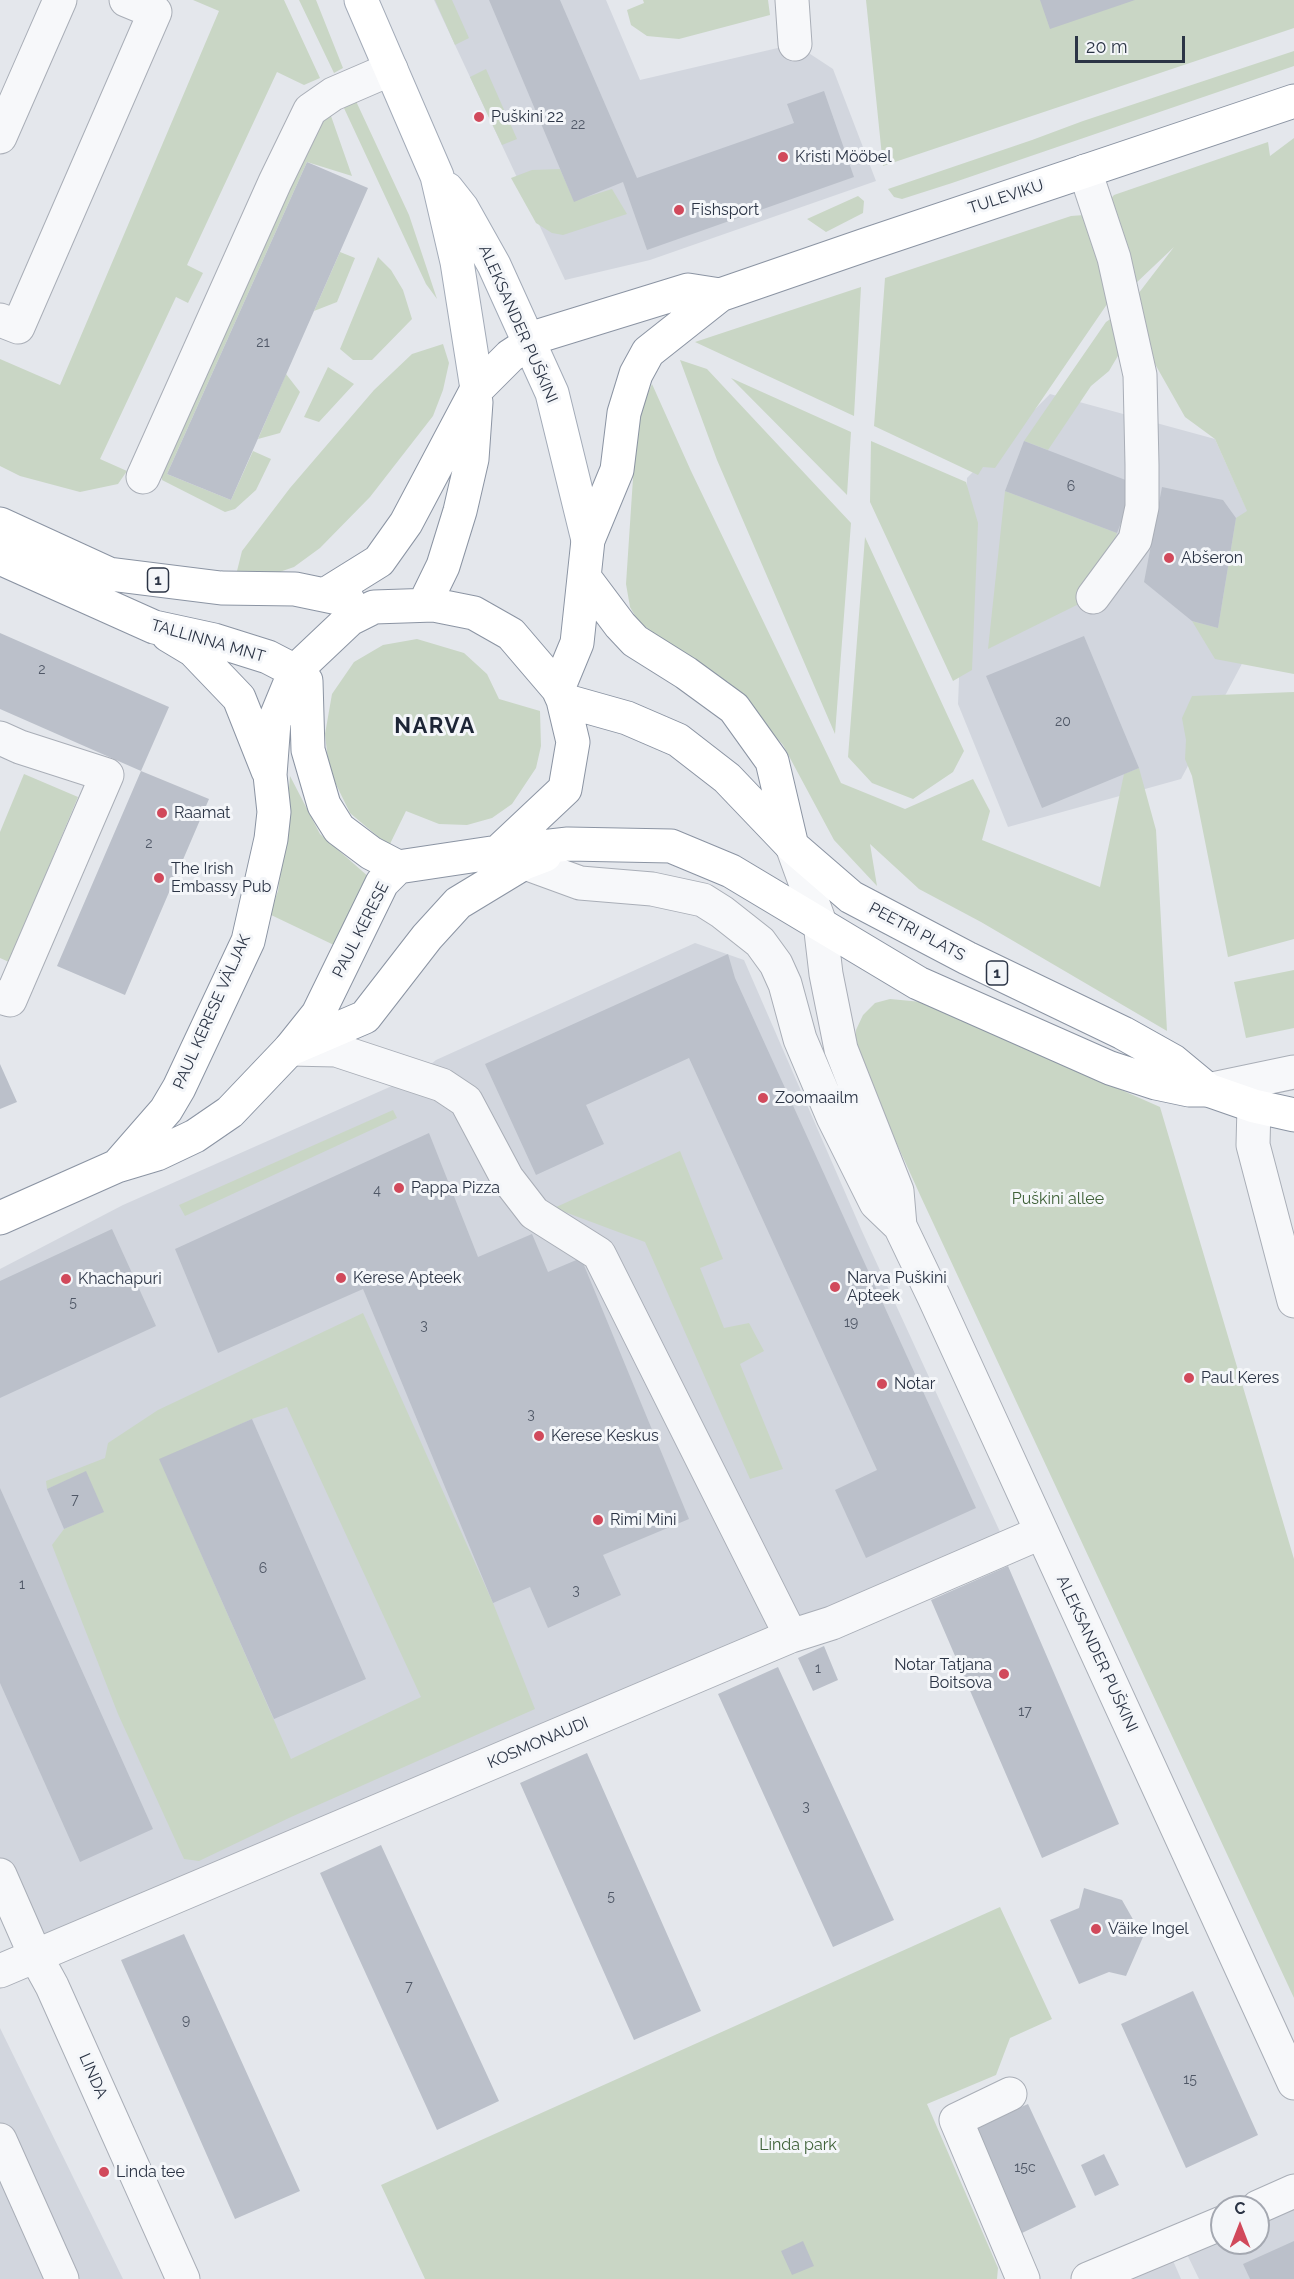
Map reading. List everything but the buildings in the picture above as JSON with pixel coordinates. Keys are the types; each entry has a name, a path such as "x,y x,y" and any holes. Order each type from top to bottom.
{"main road":[{"name":"ALEKSANDER PUŠKINI","path":"361,0 437,176 458,272 477,388"},
{"name":"TULEVIKU","path":"588,540 617,470 624,413 636,374 648,352 720,295 1294,102"},
{"name":"ALEKSANDER PUŠKINI","path":"437,176 462,208 488,255 552,393 588,540 577,644 560,695 627,718 678,740 727,778 792,846"},
{"name":"TULEVIKU","path":"326,594 379,561 406,523 477,388 510,356 542,335 688,290 720,295"},
{"path":"424,605 443,566 460,511 472,459 477,388"},
{"name":"1","path":"0,524 109,574 221,588 295,589 326,594 374,607"},
{"name":"TALLINNA MNT","path":"0,558 154,627 214,640 268,657 301,676"},
{"path":"584,577 635,641 686,673 734,708 772,760 792,846"},
{"name":"PAUL KERESE VÄLJAK","path":"117,1166 166,1110 179,1088 248,941 273,821 270,775 274,722 301,676 326,642 350,619 374,607 424,605 474,613 511,634 560,695 573,742 565,789 511,858"},
{"path":"154,627 193,650 238,698 270,775"},
{"name":"1","path":"301,676 308,750 324,805 339,829 370,853 398,867"},
{"name":"PAUL KERESE","path":"0,1218 117,1166 195,1136 230,1112 290,1049 318,1014 382,883 398,867 511,858 568,844 671,846 731,871 820,923"},
{"name":"PEETRI PLATS","path":"792,846 851,897 967,958 1123,1033 1173,1061 1208,1090"},
{"path":"290,1049 366,1017 427,937 458,903 511,858"},
{"name":"PEETRI PLATS","path":"820,923 918,983 1110,1068 1156,1083 1189,1090 1208,1090 1254,1106 1294,1114"}],"street":[{"path":"0,138 60,0"},
{"path":"0,320 18,327 155,12 126,0"},
{"path":"792,0 795,44"},
{"path":"143,477 275,182 310,110 333,94 391,69"},
{"path":"1085,171 1114,258 1140,375 1142,454 1142,507 1135,540 1093,597"},
{"path":"0,738 20,747 107,775 3,1001"},
{"name":"ALEKSANDER PUŠKINI","path":"792,846 820,923 825,974 842,1048 897,1191 900,1226 1294,2082"},
{"name":"ALEKSANDER PUŠKINI","path":"511,858 580,883 652,889 703,900 760,942 776,964 786,984 800,1039 833,1117 876,1203 900,1226"},
{"path":"290,1049 336,1050 442,1085 466,1101 507,1178 534,1213 599,1254 791,1636"},
{"path":"1208,1090 1294,1072"},
{"path":"1254,1106 1253,1145 1294,1301"},
{"name":"KOSMONAUDI","path":"0,1971 791,1636 832,1623 1040,1533"},
{"name":"LINDA","path":"0,1875 183,2279"},
{"path":"1010,2094 956,2120 1023,2279"},
{"path":"0,2140 62,2279"},
{"path":"1270,2202 1294,2191"},
{"path":"1088,2279 1210,2228"}],"shaded area":[{"path":"434,0 606,0 640,80 795,44 833,69 876,181 650,260 565,280"},
{"path":"1050,394 1215,439 1282,588 1181,779 1008,827 958,704 967,478"},
{"path":"695,943 744,960 861,1229 1007,1547 35,1955 0,1875 0,1269 123,1205 419,1074 436,1060"},
{"path":"0,2028 123,2279 0,2279"},
{"path":"1294,2201 1294,2279 1199,2279 1181,2242 1210,2232 1210,2255 1270,2255 1270,2210"},
{"path":"1171,2256 1181,2279 1118,2279"}],"green space":[{"path":"193,0 284,0 320,78 304,85 277,72 187,265 203,273 188,303 176,297 100,459 127,471 118,484 80,492 20,476 0,466 0,359 60,385 219,11"},
{"path":"299,0 316,0 343,68 334,73"},
{"path":"435,0 452,0 469,38 455,45"},
{"path":"643,0 768,0 770,15 679,39 647,36 631,25 627,10 644,3"},
{"path":"866,0 1294,0 1294,28 883,166"},
{"path":"1294,51 1294,66 952,183 902,199 894,197 888,189 1083,121"},
{"path":"486,69 517,139 502,145 470,77"},
{"path":"355,99 409,215 437,299 426,284 343,106"},
{"path":"323,116 331,116 352,176 307,162 167,474 231,500 253,451 271,459 256,490 235,509 225,512 162,480 162,469"},
{"path":"1294,138 1294,674 1215,659 1192,621 1218,628 1236,518 1247,511 1215,439 1185,417 1155,364 1138,294 1174,247 1134,285 1107,203 1114,195 1268,142 1270,156"},
{"path":"560,169 574,201 612,189 627,214 563,235 552,233 536,223 511,178 532,170"},
{"path":"858,196 864,201 863,213 826,232 807,219"},
{"path":"1084,215 1114,294 995,468 983,467 978,475 874,426 885,278 1071,216"},
{"path":"340,252 355,258 337,302 314,311"},
{"path":"378,257 391,270 403,290 412,319 372,360 353,360 340,349"},
{"path":"861,287 854,416 695,342"},
{"path":"1122,311 1122,349 1109,371 1091,386 1048,450 1024,441 1106,322"},
{"path":"443,344 449,363 443,390 433,416 370,497 320,548 294,567 262,578 237,571 242,551 290,488 374,390 412,354"},
{"path":"680,360 707,369 851,523 835,734 717,460"},
{"path":"328,367 354,384 319,422 304,417"},
{"path":"286,374 300,392 280,433 258,439"},
{"path":"731,378 851,432 847,495"},
{"path":"652,384 691,471 841,783 905,809 973,779 990,811 982,840 1100,887 1124,774 1139,768 1156,830 1167,1031 981,922 919,889 870,844 877,886 834,840 783,745 728,682 675,650 638,621 630,607 626,584 637,418"},
{"path":"871,441 966,482 978,523 972,670 953,681 870,502"},
{"path":"1005,491 1117,533 1093,597 988,649"},
{"path":"865,537 964,751 953,772 913,799 872,783 848,757"},
{"path":"417,639 464,653 487,674 499,699 540,711 541,746 536,768 512,804 492,818 467,825 439,824 406,811 389,846 350,813 329,770 325,734 332,694 354,662 383,645"},
{"path":"1294,692 1294,939 1228,957 1192,776 1185,759 1186,740 1182,718 1192,696"},
{"path":"24,774 78,797 9,962 0,958 0,832"},
{"path":"290,776 320,834 370,878 336,946 269,914 278,891"},
{"path":"1294,970 1294,1028 1246,1038 1234,982"},
{"name":"Puškini allee","path":"890,999 922,1002 1160,1107 1294,1559 1294,1998 857,1056 856,1030 863,1015 875,1003"},
{"path":"393,1110 397,1118 185,1216 179,1205"},
{"path":"680,1151 723,1259 700,1268 724,1328 749,1323 764,1351 740,1364 783,1469 750,1479 645,1242 554,1208"},
{"path":"363,1313 493,1603 535,1709 291,1817 199,1861 184,1859 118,1714 52,1545 64,1529 103,1512 86,1472 47,1489 46,1481 105,1458 108,1443 158,1410","holes":["287,1407 421,1697 291,1759 160,1460 252,1419"]},
{"name":"Linda park","path":"1000,1907 1052,2019 1010,2038 996,2075 927,2104 998,2268 997,2279 425,2279 381,2185"}],"place":[{"name":"Puškini 22","path":"479,117"},
{"name":"Kristi Mööbel","path":"783,157"},
{"name":"Fishsport","path":"679,210"},
{"name":"Abšeron","path":"1169,558"},
{"name":"Raamat","path":"162,813"},
{"name":"The Irish Embassy Pub","path":"159,878"},
{"name":"Zoomaailm","path":"763,1098"},
{"name":"Pappa Pizza","path":"399,1188"},
{"name":"Kerese Apteek","path":"341,1278"},
{"name":"Khachapuri","path":"66,1279"},
{"name":"Narva Puškini Apteek","path":"835,1287"},
{"name":"Paul Keres","path":"1189,1378"},
{"name":"Notar","path":"882,1384"},
{"name":"Kerese Keskus","path":"539,1436"},
{"name":"Rimi Mini","path":"598,1520"},
{"name":"Notar Tatjana Boitsova","path":"1004,1674"},
{"name":"Väike Ingel","path":"1096,1929"},
{"name":"Linda tee","path":"104,2172"}],"district":[{"name":"NARVA","path":"435,726"}]}
